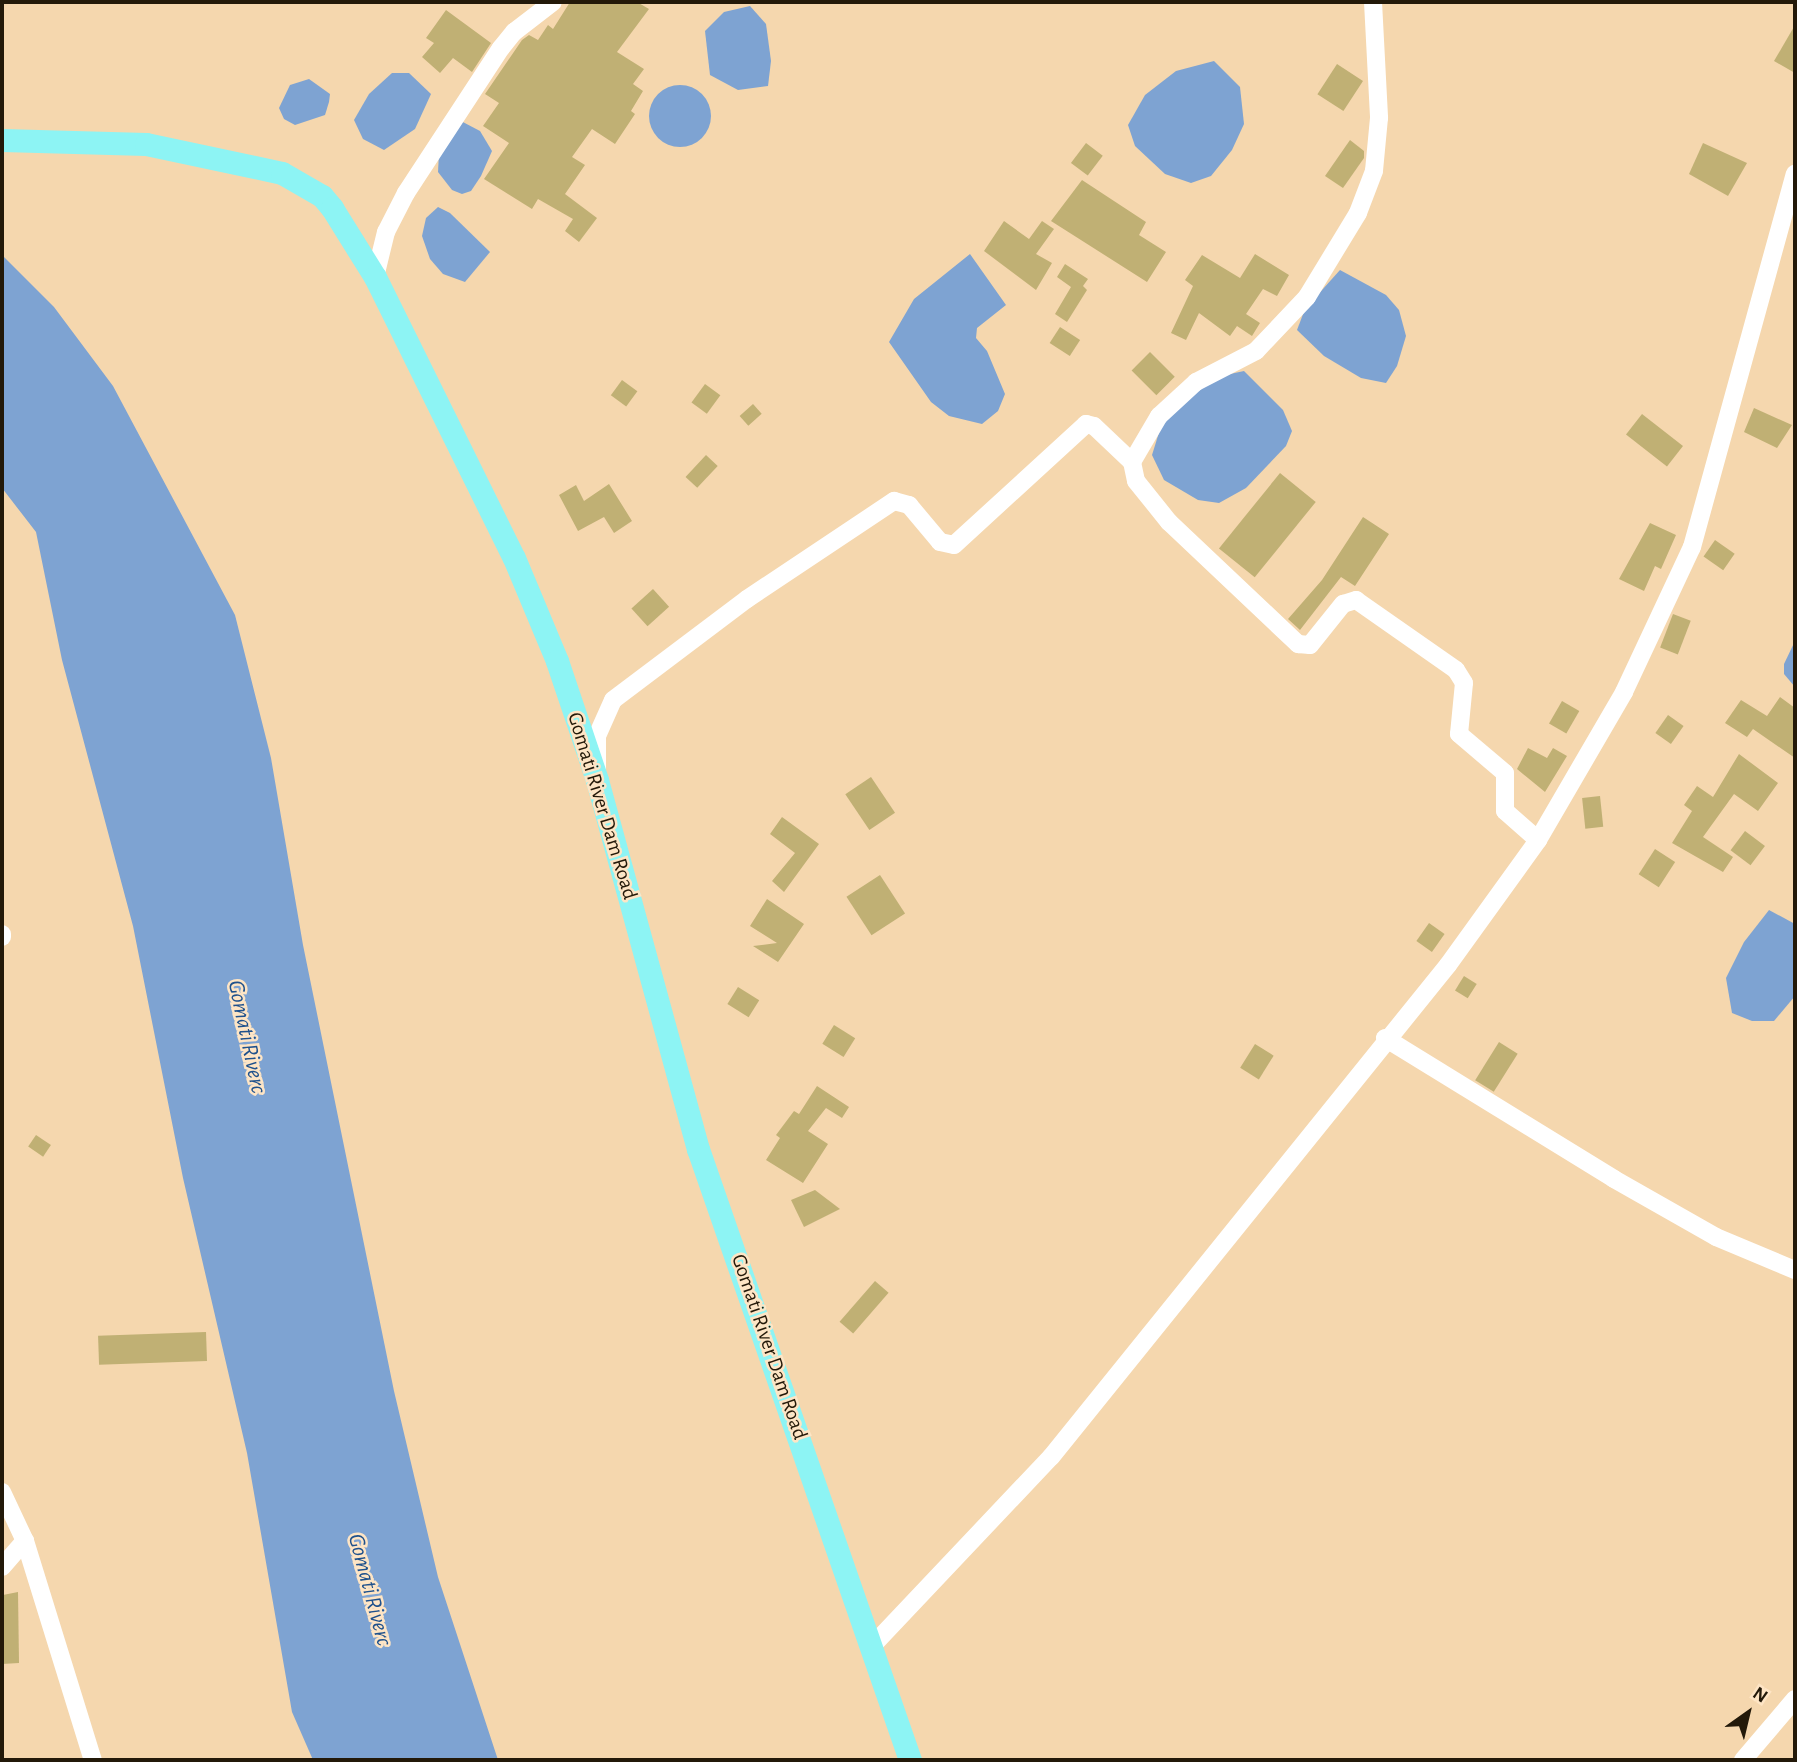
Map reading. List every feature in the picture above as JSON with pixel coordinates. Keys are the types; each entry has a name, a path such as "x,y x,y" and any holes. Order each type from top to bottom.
{"main road":[{"name":"Gomati River Dam Road","path":"2,140 146,144 282,173 322,196 375,277 514,558 557,662 597,780 698,1149 873,1645 910,1760"}],"street":[{"path":"375,277 386,232 413,182 507,40 553,2"},
{"path":"1132,462 1159,416 1196,382 1256,351 1307,297 1358,214 1374,171 1379,118 1373,2"},
{"path":"873,1645 1051,1457 1385,1038 1448,965 1538,840 1624,691 1692,547 1795,174"},
{"path":"597,780 597,736 613,700 747,599 894,501 909,505 940,542 954,545 1086,424 1094,426 1132,462 1136,481 1169,522 1297,644 1310,645 1343,604 1356,600 1456,670 1464,683 1459,734 1505,774 1505,811 1538,840"},
{"path":"1385,1038 1648,1199 1716,1237 1795,1270"},
{"path":"2,1492 24,1541 93,1760"},
{"path":"2,1567 24,1541"},
{"path":"1743,1760 1795,1699"}],"water":[{"path":"750,6 766,24 771,61 768,86 738,90 710,75 705,31 724,12"},
{"path":"1214,61 1240,87 1244,124 1232,150 1211,176 1191,183 1165,174 1135,146 1128,125 1145,95 1176,71"},
{"path":"392,73 409,73 431,94 415,129 384,150 363,139 354,120 369,94"},
{"path":"309,79 330,94 329,102 325,115 295,125 284,119 279,108 290,85"},
{"path":"680,85 702,94 711,116 702,138 680,147 658,138 649,116 658,94"},
{"path":"459,120 480,131 492,151 471,191 462,194 452,190 438,172 439,153"},
{"path":"438,207 450,213 490,252 465,282 443,274 430,259 422,236 426,218"},
{"path":"970,254 1006,305 977,328 976,338 987,351 1005,394 998,411 982,424 949,416 931,402 889,342 914,299"},
{"name":"Gomati Riverc","path":"2,255 54,307 113,386 235,615 271,758 303,945 394,1391 438,1577 498,1760 313,1760 292,1712 247,1453 183,1178 133,926 62,660 36,532 2,488"},
{"path":"1340,270 1386,295 1399,310 1406,336 1397,366 1386,383 1361,378 1324,356 1297,330 1305,309"},
{"path":"1244,371 1283,410 1292,431 1286,446 1246,488 1219,503 1198,500 1164,480 1152,455 1161,426 1207,379"},
{"path":"1795,641 1795,687 1784,674 1784,664"},
{"path":"1769,910 1795,924 1795,996 1774,1021 1752,1021 1732,1013 1726,978 1744,942"}],"building":[{"path":"570,2 637,2 649,9 617,52 644,69 633,84 643,91 631,111 635,114 615,144 592,129 572,157 585,165 565,194 597,218 579,242 565,231 573,219 538,199 532,209 484,179 509,143 483,126 499,103 485,94 522,40 529,35 538,40 548,25 553,29"},
{"path":"446,10 491,43 472,72 453,58 440,73 422,57 434,43 426,38"},
{"path":"1795,25 1795,73 1774,61"},
{"path":"1337,64 1363,81 1343,111 1317,94"},
{"path":"1350,140 1364,151 1364,158 1343,188 1325,176"},
{"path":"1086,143 1103,156 1088,176 1071,163"},
{"path":"1703,143 1747,163 1728,196 1689,174"},
{"path":"1082,180 1146,222 1139,235 1166,252 1147,282 1051,221"},
{"path":"1004,221 1029,239 1042,221 1054,229 1036,254 1052,263 1036,290 984,251"},
{"path":"1255,254 1289,275 1277,296 1263,289 1246,314 1260,323 1252,336 1237,326 1230,336 1199,313 1186,340 1171,333 1193,286 1185,280 1202,255 1240,278"},
{"path":"1065,264 1088,279 1083,286 1087,290 1067,322 1055,314 1071,287 1057,277"},
{"path":"1060,327 1080,340 1070,356 1050,343"},
{"path":"1150,352 1175,377 1156,395 1132,370"},
{"path":"622,380 637,391 626,407 611,395"},
{"path":"705,384 720,395 707,414 691,403"},
{"path":"753,404 762,414 748,426 740,416"},
{"path":"1754,408 1792,425 1777,448 1744,432"},
{"path":"1642,414 1683,446 1667,467 1626,434"},
{"path":"706,455 718,466 697,488 686,477"},
{"path":"1280,473 1316,502 1255,577 1219,548"},
{"path":"609,484 632,521 614,533 604,517 578,531 559,495 576,485 584,501"},
{"path":"1363,517 1389,534 1355,586 1341,577 1300,630 1288,619 1322,580"},
{"path":"1650,523 1676,535 1661,569 1655,566 1644,591 1619,579"},
{"path":"1715,540 1735,554 1723,570 1704,556"},
{"path":"653,589 669,607 648,626 631,608"},
{"path":"1673,614 1691,621 1678,654 1660,648"},
{"path":"1780,697 1795,708 1795,758 1753,729 1747,737 1725,723 1741,700 1767,716"},
{"path":"1562,701 1579,711 1566,734 1549,724"},
{"path":"1668,715 1684,726 1671,744 1655,733"},
{"path":"1528,748 1547,758 1553,748 1567,756 1545,792 1517,769"},
{"path":"1739,754 1778,783 1758,811 1734,794 1703,837 1733,857 1723,872 1672,843 1692,811 1684,805 1697,786 1713,797"},
{"path":"871,777 895,813 869,830 845,794"},
{"path":"1600,796 1603,827 1585,829 1582,798"},
{"path":"782,817 819,844 784,892 772,881 795,853 770,834"},
{"path":"1745,831 1765,846 1751,865 1731,850"},
{"path":"1655,849 1675,862 1659,887 1639,874"},
{"path":"880,875 905,914 872,935 846,897"},
{"path":"767,899 804,924 778,962 753,946 777,943 750,926"},
{"path":"1429,923 1445,934 1432,952 1416,941"},
{"path":"1464,976 1477,984 1468,998 1455,990"},
{"path":"738,987 759,1000 749,1017 727,1004"},
{"path":"834,1025 855,1038 844,1057 822,1044"},
{"path":"1499,1042 1518,1054 1494,1092 1475,1080"},
{"path":"1255,1044 1274,1056 1259,1079 1240,1068"},
{"path":"817,1086 849,1107 842,1118 826,1108 808,1131 828,1144 803,1183 766,1160 780,1138 776,1135 794,1111 799,1114"},
{"path":"36,1135 51,1145 43,1157 28,1147"},
{"path":"815,1190 840,1209 804,1227 791,1200"},
{"path":"875,1281 889,1293 853,1334 840,1322"},
{"path":"206,1332 207,1361 99,1365 98,1336"},
{"path":"18,1592 19,1663 2,1664 3,1595"}]}
